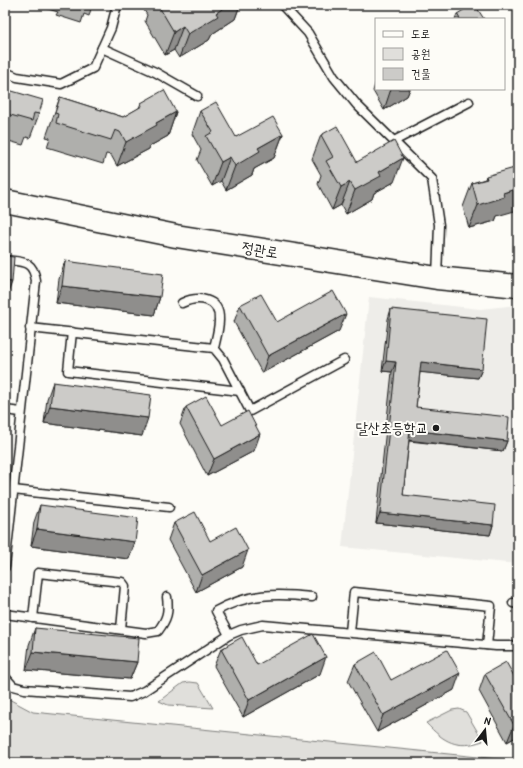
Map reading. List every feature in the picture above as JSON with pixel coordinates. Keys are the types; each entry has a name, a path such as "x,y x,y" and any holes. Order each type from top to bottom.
{"street":[{"name":"정관로","path":"5,201 176,236 437,278 518,286"}],"lane":[{"path":"5,72 17,77 61,84 93,68 111,28 117,5"},
{"path":"282,5 308,34 334,76 348,94 432,179 439,226 437,278"},
{"path":"102,48 155,72 197,96"},
{"path":"394,141 469,102"},
{"path":"5,260 23,262 32,266 35,272 36,281 5,566"},
{"path":"182,302 200,298 214,305 219,319 214,348"},
{"path":"30,328 214,348 223,359 250,411 344,360"},
{"path":"72,332 68,371 240,391"},
{"path":"5,410 21,412"},
{"path":"13,490 169,507"},
{"path":"33,618 38,573 122,582 125,586 120,629"},
{"path":"350,632 354,592 491,606 487,645"},
{"path":"229,635 216,611 229,604 256,596 280,595 312,597"},
{"path":"5,614 146,633 158,631 164,623 169,611 167,597"},
{"path":"5,677 13,686 24,689 130,697 144,691 229,635 254,626 269,624 487,645 518,646"}],"shaded area":[{"name":"달산초등학교","path":"369,297 480,309 518,305 518,564 342,547"}],"green space":[{"path":"183,683 198,683 213,708 168,705 159,701"},
{"path":"5,697 33,712 518,761 518,763 5,763"},
{"path":"459,709 466,712 483,741 466,745 458,744 445,739 426,723 452,710"}],"building":[{"path":"158,5 228,5 216,13 218,16 188,34 183,26 174,32"},
{"path":"472,5 475,5 483,18 459,18 457,14"},
{"path":"5,89 43,100 39,114 34,113 32,121 7,114 8,110 5,109"},
{"path":"164,90 176,112 156,123 157,125 126,142 120,132 115,130 111,140 56,123 58,114 55,113 60,97 123,117 142,106 141,103"},
{"path":"216,102 236,137 273,117 283,134 258,148 260,151 235,166 230,157 221,162 206,136 213,132 200,111"},
{"path":"337,126 357,162 394,141 403,158 379,172 381,176 355,190 350,182 341,187 326,161 333,157 321,135"},
{"path":"518,167 518,188 503,193 504,197 478,205 472,183 487,179 486,176"},
{"path":"5,256 14,257 12,282 5,281"},
{"path":"65,261 163,274 160,297 62,286"},
{"path":"333,291 346,314 268,356 240,305 261,294 277,322"},
{"path":"391,309 487,319 482,369 421,362 416,407 509,417 507,441 410,430 403,495 495,505 493,525 380,513 396,362 386,361"},
{"path":"53,382 151,395 148,418 50,406"},
{"path":"206,396 222,425 248,411 260,434 214,459 186,407"},
{"path":"5,419 7,419 5,435"},
{"path":"40,505 138,518 135,542 37,529"},
{"path":"195,512 210,541 236,527 248,550 202,575 174,523"},
{"path":"35,628 139,638 137,662 33,652"},
{"path":"313,634 326,657 249,700 221,649 242,637 257,665"},
{"path":"447,650 460,673 383,715 355,664 376,652 391,680"},
{"path":"506,662 518,683 518,723 514,725 485,674"}],"place":[{"name":"달산초등학교","path":"436,428"}]}
